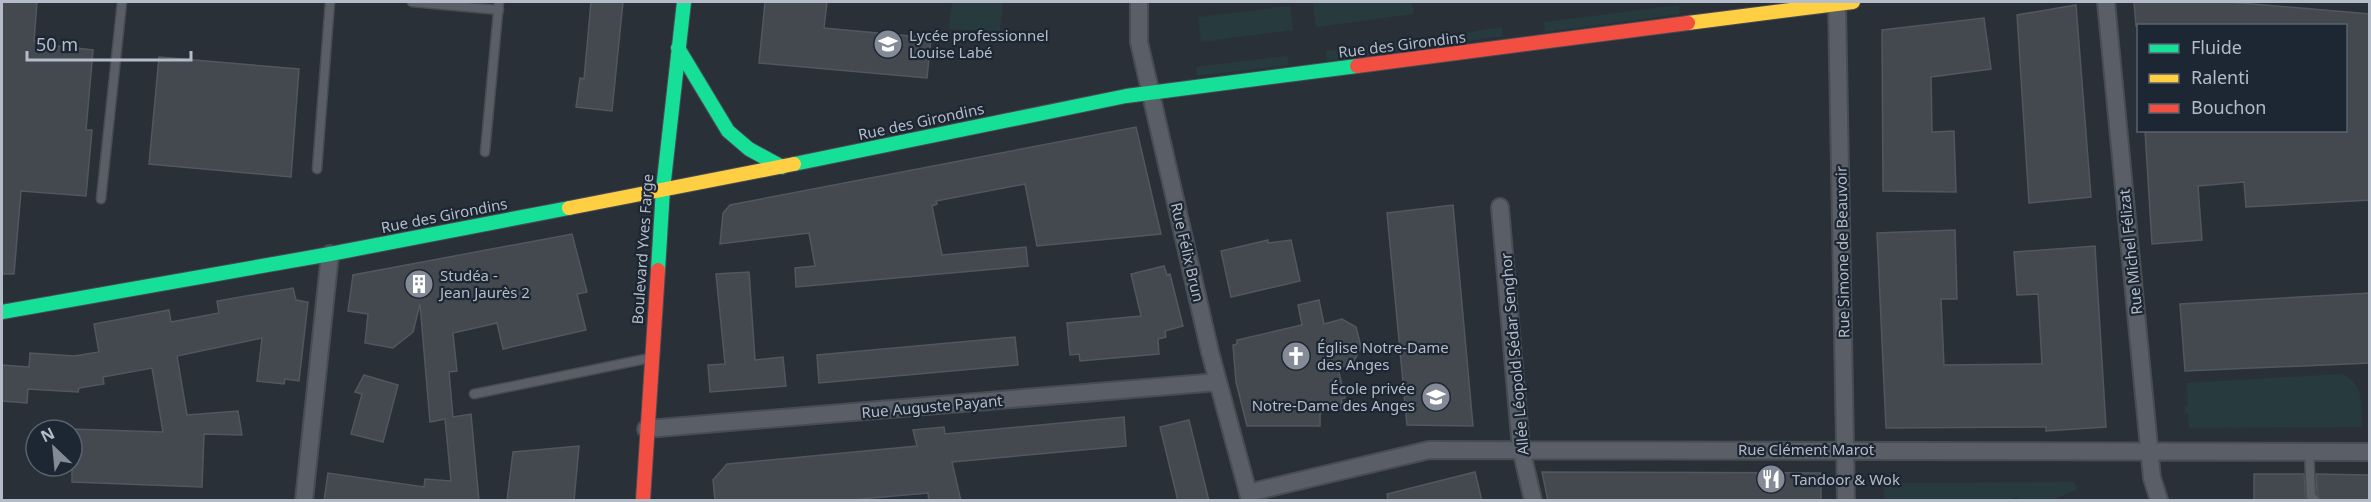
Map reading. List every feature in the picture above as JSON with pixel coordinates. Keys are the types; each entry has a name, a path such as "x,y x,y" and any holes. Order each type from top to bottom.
{"street":[{"name":"Boulevard Yves Farge","path":"643,501 663,189 684,2"},
{"name":"Rue Félix Brun","path":"1139,2 1139,42 1218,382 1249,497"},
{"name":"Rue Michel Félizat","path":"2106,2 2152,478 2159,501"},
{"name":"Rue des Girondins","path":"2,312 330,254 782,167 1126,96 1845,3"},
{"name":"Rue Simone de Beauvoir","path":"1845,3 1846,501"},
{"path":"678,48 728,131 749,149 782,167"},
{"name":"Allée Léopold Sédar Senghor","path":"1500,207 1521,449 1533,501"},
{"path":"304,501 330,254"},
{"name":"Rue Auguste Payant","path":"646,429 1218,382"},
{"name":"Rue Clément Marot","path":"1249,497 1429,450 1846,449 2370,452"}],"lane":[{"path":"101,199 122,2"},
{"path":"317,169 330,2"},
{"path":"412,2 499,6 485,152"},
{"path":"474,394 651,358"},
{"path":"2309,451 2311,496 2315,501"}],"green space":[{"path":"952,2 1003,2 1000,31 949,29"},
{"path":"1313,3 1412,3 1414,14 1316,27"},
{"path":"1679,5 1680,14 1545,32 1544,22"},
{"path":"1290,6 1293,30 1201,42 1198,17"},
{"path":"1502,27 1503,36 1439,45 1439,37"},
{"path":"1417,39 1418,48 1327,61 1326,51"},
{"path":"1287,56 1289,65 1197,76 1196,67"},
{"path":"2340,374 2348,377 2358,388 2362,427 2189,428 2188,413 2185,413 2185,407 2188,406 2186,383"},
{"path":"2074,482 2077,490 2052,500 2019,500 2017,497 2009,500 1884,500 1884,483"}],"building":[{"path":"2,2 37,2 34,41 40,44 93,50 86,130 92,130 86,196 21,191 14,274 2,274"},
{"path":"591,2 623,2 612,111 576,107 580,78 584,79"},
{"path":"765,2 827,2 824,28 931,38 927,78 759,63"},
{"path":"2134,2 2229,2 2370,14 2370,200 2246,207 2244,182 2198,186 2202,240 2152,244 2145,132 2347,132 2347,24 2137,24 2136,26"},
{"path":"2076,5 2091,197 2029,203 2017,15"},
{"path":"1984,18 1991,69 1931,77 1932,132 1954,131 1956,192 1883,191 1882,30"},
{"path":"159,57 299,69 291,177 149,164"},
{"path":"1136,127 1161,234 1037,246 1025,184 936,201 937,204 932,206 942,255 1026,247 1028,266 796,287 795,268 815,266 809,233 720,244 723,213 730,205"},
{"path":"1453,205 1473,426 1407,425 1387,213"},
{"path":"1955,230 1957,299 1941,299 1944,365 2042,364 2038,294 2017,295 2014,252 2095,246 2106,427 2046,431 2046,427 1886,428 1877,233"},
{"path":"572,234 587,292 577,294 586,330 503,349 497,323 453,333 457,371 449,372 453,417 471,414 479,501 324,501 328,473 424,487 425,479 451,481 445,419 430,422 420,304 413,332 393,348 365,343 368,314 348,311 353,275"},
{"path":"1268,240 1268,243 1291,240 1300,281 1231,297 1221,251"},
{"path":"1164,266 1167,275 1170,274 1183,326 1165,331 1166,337 1158,339 1159,354 1080,361 1079,354 1070,355 1067,323 1141,316 1131,274"},
{"path":"749,272 755,360 783,357 786,386 710,392 708,365 725,364 716,274"},
{"path":"293,288 296,300 308,302 299,381 285,379 284,384 257,381 262,338 177,356 187,415 238,411 242,435 204,434 202,487 72,482 72,478 84,478 84,429 163,432 152,368 103,377 104,384 79,388 78,392 28,389 27,403 2,401 2,365 29,367 30,353 74,356 99,352 94,324 169,310 171,322 219,313 217,301"},
{"path":"2370,293 2370,363 2185,371 2180,304"},
{"name":"Église Notre-Dame des Anges","path":"1319,300 1324,324 1342,319 1356,327 1361,347 1352,365 1338,368 1345,398 1341,399 1344,408 1320,413 1320,426 1247,426 1236,382 1233,345 1237,344 1237,340 1302,325 1298,305"},
{"path":"1015,337 1018,365 819,383 817,355"},
{"path":"364,375 398,385 383,442 351,434 362,394 355,392"},
{"path":"1124,417 1126,446 952,462 961,501 929,501 928,493 838,501 715,501 713,480 727,464 917,446 913,430 944,427 945,434"},
{"path":"1189,420 1209,501 1178,501 1160,427"},
{"path":"579,446 574,501 507,501 513,452"},
{"path":"1475,472 1482,501 1388,501 1387,494"},
{"path":"1542,472 1821,473 1821,501 1548,501"},
{"path":"2254,474 2304,474 2306,501 2254,501"},
{"path":"2316,474 2370,475 2370,501 2321,501 2317,493"}],"traffic: fast":[{"path":"658,270 663,189 684,2"},
{"path":"678,48 728,131 749,149 782,167"},
{"path":"794,164 1126,96 1357,66"},
{"path":"2,312 330,254 569,208"}],"traffic: slow":[{"path":"1688,23 1853,2"},
{"path":"569,208 794,164"}],"traffic: jam":[{"path":"1357,66 1688,23"},
{"path":"643,500 658,270"}],"place":[{"name":"Lycée professionnel Louise Labé","path":"888,44"},
{"name":"Studéa - Jean Jaurès 2","path":"419,284"},
{"name":"Église Notre-Dame des Anges","path":"1296,356"},
{"name":"École privée Notre-Dame des Anges","path":"1436,397"},
{"name":"Tandoor & Wok","path":"1771,479"}]}
